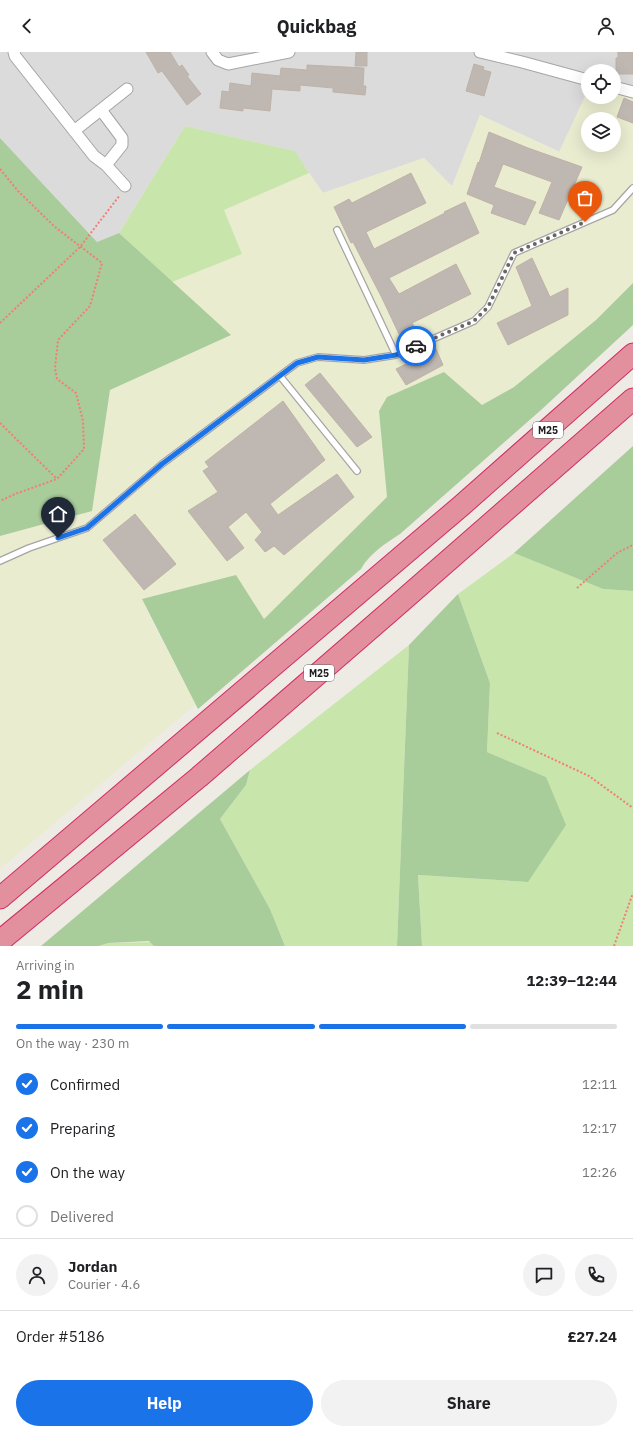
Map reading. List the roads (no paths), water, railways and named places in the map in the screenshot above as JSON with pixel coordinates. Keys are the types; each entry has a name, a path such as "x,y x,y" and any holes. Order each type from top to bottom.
{"highway":[{"name":"M25","path":"0,898 455,511 633,354"},
{"name":"M25","path":"0,941 199,777 633,398"}],"street":[{"path":"14,52 14,56 94,156 106,165 126,186"},
{"path":"212,52 218,60 228,64 290,52"},
{"path":"480,52 581,78"},
{"path":"74,131 127,89"},
{"path":"621,89 633,92"},
{"path":"101,110 122,138 122,145 106,165"}],"lane":[{"path":"0,561 29,548 87,528 162,464 297,363 318,357 364,360 396,355 474,321 488,307 514,253 613,210 633,188"},
{"path":"337,230 396,355"},
{"path":"280,376 357,471"}]}
